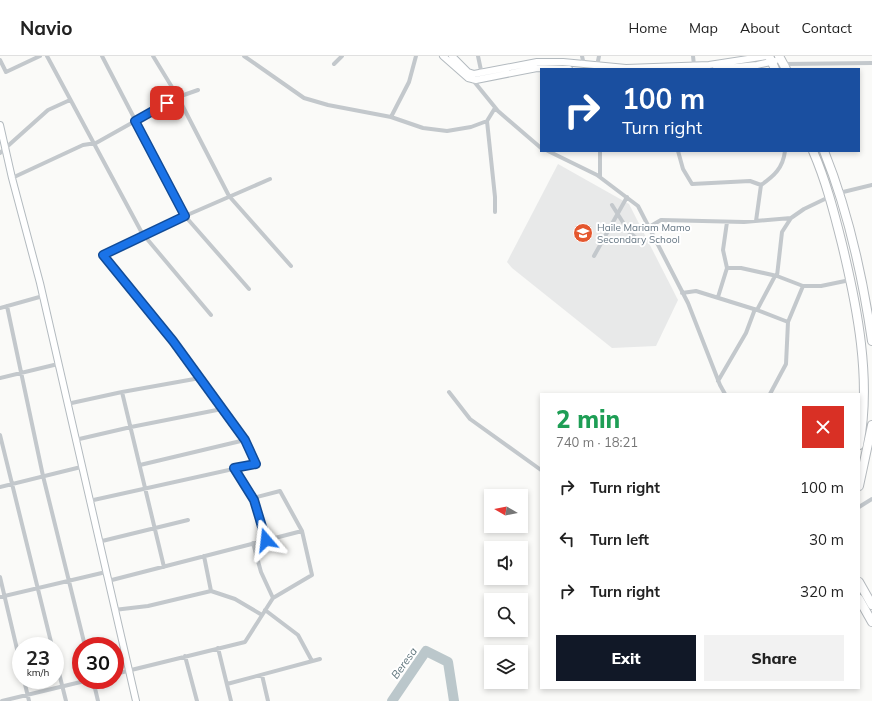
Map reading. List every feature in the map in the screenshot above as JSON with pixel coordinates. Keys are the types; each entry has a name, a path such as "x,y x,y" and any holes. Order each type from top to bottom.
{"highway":[{"path":"812,152 830,196 851,280 863,355 864,400 860,436"},
{"path":"824,152 838,193 859,270 870,315 872,340"},
{"path":"860,481 872,425"},
{"path":"861,590 872,605"},
{"path":"860,601 872,622"}],"street":[{"path":"0,60 6,72 40,56"},
{"path":"47,56 143,235 211,315"},
{"path":"102,56 185,216 249,289"},
{"path":"153,56 178,97 229,196 291,266"},
{"path":"244,56 304,98 328,105 391,117 423,128 447,131 471,127 487,121"},
{"path":"334,64 342,56"},
{"path":"391,117 410,82 416,56"},
{"path":"443,56 457,70 471,79 495,108 540,147"},
{"path":"452,56 468,72 482,76 540,68"},
{"path":"478,56 482,76"},
{"path":"582,56 584,65"},
{"path":"596,66 599,56"},
{"path":"693,56 694,65"},
{"path":"471,79 537,62 563,62 626,68 694,65 750,60 872,63"},
{"path":"723,68 771,61"},
{"path":"12,178 83,146 93,144 178,97 198,90"},
{"path":"0,153 48,110 70,100"},
{"path":"495,108 487,121 495,197 495,212"},
{"path":"0,125 12,178 43,296 98,542 136,701"},
{"path":"550,152 600,177 638,206 682,293 718,382 724,393"},
{"path":"600,152 600,177"},
{"path":"678,152 683,169 692,184 750,181 761,185"},
{"path":"756,221 761,185 777,173 781,166 785,152"},
{"path":"89,501 146,487 256,464 245,440 173,341 103,255 143,235 270,179"},
{"path":"838,193 872,185"},
{"path":"718,382 746,333 756,309 776,276 782,232 791,218 804,209 830,196"},
{"path":"594,256 627,197"},
{"path":"612,205 629,232 641,242"},
{"path":"649,227 662,220 727,222 791,218"},
{"path":"718,297 727,268 723,250 727,222"},
{"path":"727,268 741,268 776,276 803,286 821,286 851,280"},
{"path":"771,393 786,364 788,322 803,286"},
{"path":"682,293 696,291 718,297 756,309 788,322"},
{"path":"0,308 43,296"},
{"path":"7,306 43,476 83,637"},
{"path":"0,378 58,364"},
{"path":"67,404 122,392 200,378"},
{"path":"122,392 164,567"},
{"path":"450,392 470,419 540,469"},
{"path":"75,440 222,409"},
{"path":"0,435 50,637"},
{"path":"140,465 245,440"},
{"path":"0,487 81,467"},
{"path":"234,468 253,498 266,540"},
{"path":"124,671 245,642 273,598 312,575 302,531 280,491 253,498"},
{"path":"860,506 872,499"},
{"path":"98,542 188,520"},
{"path":"108,581 302,531"},
{"path":"253,544 261,572 273,598"},
{"path":"204,556 211,591"},
{"path":"2,597 106,572"},
{"path":"0,577 2,597 13,637"},
{"path":"114,610 148,606 211,591 235,599 262,615"},
{"path":"265,610 298,635 312,661"},
{"path":"218,648 231,701"},
{"path":"186,656 196,701"},
{"path":"227,684 320,658"},
{"path":"262,674 268,701"},
{"path":"26,689 30,701"},
{"path":"2,701 51,689"},
{"path":"63,689 66,701"},
{"path":"95,689 98,701"}],"shaded area":[{"name":"Haile Mariam Mamo Secondary School","path":"558,164 629,204 678,300 656,346 612,348 512,268 507,262"}],"waterway":[{"name":"Beresa","path":"392,701 426,651 448,662 454,701"}],"place":[{"name":"Haile Mariam Mamo Secondary School","path":"583,233"}],"route":[{"path":"167,103 135,121 185,216 103,255 173,341 245,440 256,464 234,468 254,500 266,540"}]}
